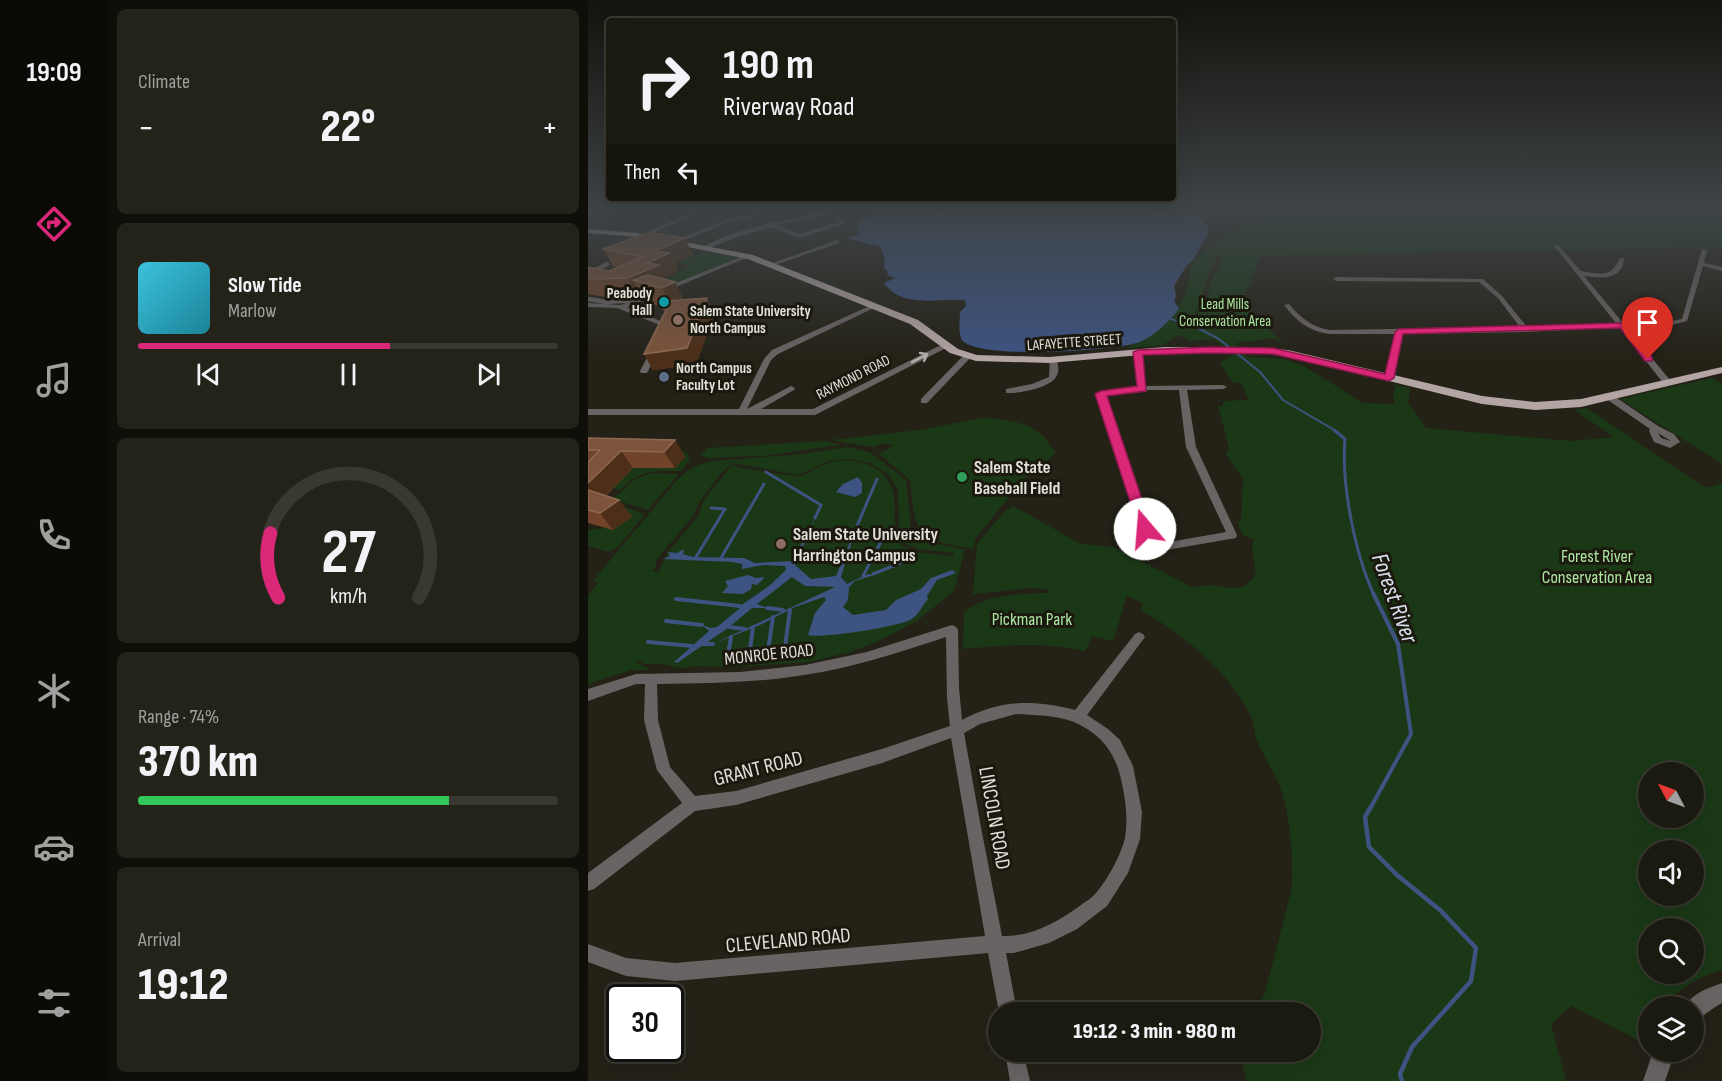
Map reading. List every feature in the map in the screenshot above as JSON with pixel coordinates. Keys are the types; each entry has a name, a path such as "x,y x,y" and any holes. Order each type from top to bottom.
{"main road":[{"name":"LAFAYETTE STREET","path":"754,258 920,325 946,346 968,356 1008,360 1053,360 1138,352 1244,350 1288,353 1482,400 1519,405 1567,405 1722,370"}],"street":[{"path":"622,307 742,258"},
{"path":"770,265 789,258"},
{"path":"1567,258 1668,382"},
{"path":"1287,305 1302,321 1321,331 1526,330 1671,323 1685,320 1702,258"},
{"path":"1579,273 1605,276 1615,274 1622,259"},
{"path":"588,274 618,260"},
{"path":"1700,264 1722,268"},
{"path":"1336,279 1481,280 1500,297 1526,330"},
{"path":"588,299 612,302 637,300"},
{"path":"588,305 622,307 665,326 644,370"},
{"path":"745,413 768,359 775,352 874,306"},
{"path":"1389,378 1399,332"},
{"name":"RAYMOND ROAD","path":"588,412 815,412 946,346"},
{"path":"1138,352 1142,388"},
{"path":"924,401 968,356"},
{"path":"1009,391 1034,386 1051,379 1054,375 1053,360"},
{"path":"1183,388 1191,447 1232,535 1155,548 1145,529 1102,394 1142,388 1223,387"},
{"path":"745,413 791,388"},
{"path":"1608,396 1654,428"},
{"name":"MONROE ROAD","path":"588,695 636,679 740,677 805,670 867,657 952,630"},
{"name":"LINCOLN ROAD","path":"952,630 954,704 994,944 1006,1002"},
{"path":"1078,717 1138,637"},
{"path":"651,679 651,720 664,770 692,804"},
{"name":"GRANT ROAD","path":"588,883 692,804 736,798 882,756 958,729 977,719 1016,708 1045,709 1078,717"},
{"name":"CLEVELAND ROAD","path":"588,953 626,967 675,972 994,944 1014,945 1043,937 1071,923 1101,900 1122,867 1132,839 1135,812 1126,766 1115,745 1103,733 1078,717"},
{"path":"1704,1002 1722,993"},
{"path":"1016,1062 1020,1081"},
{"path":"1654,1081 1661,1062"}],"green space":[{"path":"688,258 738,258 680,282 666,280 691,266 678,263"},
{"path":"1198,258 1216,258 1195,315 1190,322 1207,303 1210,284 1223,258 1259,258 1242,302 1284,344 1273,338 1236,343 1247,357 1284,359 1304,366 1363,403 1395,404 1393,384 1410,388 1408,402 1426,428 1571,441 1615,437 1574,410 1587,408 1706,488 1722,483 1722,970 1704,977 1704,918 1638,918 1638,984 1690,984 1674,996 1638,996 1638,1040 1571,1006 1551,1024 1566,1081 1247,1081 1242,1062 1321,1062 1321,1002 1261,1002 1292,888 1292,862 1289,822 1283,796 1256,738 1251,716 1241,699 1217,669 1189,642 1140,610 1144,604 1127,595 1113,641 1092,636 1085,651 1039,645 963,649 964,613 971,607 1004,596 1050,593 1047,589 1029,588 973,594 977,544 1004,512 1013,506 1081,544 1113,547 1192,587 1211,585 1230,588 1244,587 1256,575 1252,548 1254,540 1243,535 1237,522 1241,521 1243,479 1226,454 1229,448 1218,406 1223,406 1223,401 1248,400 1242,384 1232,382 1220,362 1234,355 1214,339 1191,341 1178,335 1163,345 1127,348 1155,331 1177,309 1187,289 1194,262"},
{"path":"1712,378 1722,384 1722,464 1620,399"},
{"name":"Salem State Baseball Field","path":"982,418 1005,420 1028,426 1043,436 1056,453 1022,481 975,539 974,549 941,542 922,531 914,513 910,480 879,454 894,445 885,443 873,447 831,440 920,430"},
{"path":"826,441 840,445 762,456 707,458 701,456 707,448"},
{"name":"Salem State University Harrington Campus","path":"847,447 871,453 906,480 911,530 935,543 965,550 954,591 917,621 876,642 850,652 809,662 731,667 679,668 663,664 643,664 640,661 636,662 651,670 631,670 588,684 588,596 599,582 593,581 673,485 688,471 702,464 738,459 733,463 740,459 803,454","holes":["851,459 871,463 889,475 898,490 899,527 905,543 917,549 954,553 953,556 916,552 901,545 895,529 895,504 892,488 882,473 869,465 853,461 836,461 800,476 732,465 703,501 699,515 668,552 658,573 652,571 656,568 656,560 693,516 700,501 721,473 733,463 798,475 828,461"]},
{"path":"679,451 687,453 690,459 681,471 648,473 634,478 620,490 613,488 630,470 626,467 675,468"},
{"path":"653,473 679,474 648,510 613,499 635,479"},
{"path":"609,502 645,514 619,546 609,552 588,546 588,530 606,528"}],"water":[{"path":"1194,258 1187,265 1174,286 1176,296 1174,301 1179,309 1160,329 1143,341 1101,349 1048,352 996,350 964,342 959,328 960,312 966,306 965,300 921,300 901,296 884,283 895,278 887,275 888,272 884,268 885,260"},
{"path":"858,477 862,483 862,493 855,497 836,492 843,484"},
{"path":"816,517 795,565 811,579 836,576 857,525 841,577 847,584 868,574 874,575 855,581 849,587 848,600 843,607 853,615 886,610 896,600 921,589 931,578 952,570 956,573 937,580 918,613 902,623 841,634 808,635 815,613 826,600 824,597 795,607 760,625 713,644 835,587 805,586 792,577 757,604 767,608 752,608 728,628 677,663 674,662 709,631 702,625 717,627 786,570 785,566 763,565 742,569 742,564 732,562 663,559 670,556 668,552 677,553 684,549 683,554 693,557 744,558 755,563 792,561"},
{"path":"748,575 756,578 765,577 757,585 752,584 751,589 743,594 722,593 728,586 725,581"}],"building":[{"path":"639,258 658,258 648,263 659,265 628,278 588,278 588,267 609,271"},
{"path":"648,275 675,282 662,288 633,280"},
{"path":"707,298 687,348 644,354 667,308 663,309 666,301"},
{"path":"588,438 675,440 664,452 621,451 588,483 588,462 600,450 588,450"},
{"path":"588,490 619,500 600,513 588,510"}],"waterway":[{"name":"Forest River","path":"1171,319 1196,327 1219,339 1260,372 1283,400 1336,431"},
{"name":"Forest River","path":"1334,430 1345,439 1347,497 1355,539 1374,595"},
{"path":"766,472 821,505 815,518"},
{"path":"857,526 877,479"},
{"path":"721,558 764,484"},
{"path":"696,557 725,509 711,508"},
{"path":"863,576 884,536"},
{"path":"894,550 894,566"},
{"path":"828,559 841,560"},
{"path":"894,566 903,562"},
{"path":"873,574 894,566"},
{"name":"Forest River","path":"1371,807 1411,734 1398,644 1373,593"},
{"path":"676,599 740,606"},
{"path":"767,608 783,610"},
{"path":"785,647 790,610"},
{"path":"768,650 773,617"},
{"path":"666,621 702,625"},
{"path":"729,627 745,629"},
{"path":"750,650 753,627"},
{"path":"728,655 731,637"},
{"path":"648,642 692,646"},
{"path":"703,644 713,644"},
{"name":"Forest River","path":"1372,805 1365,817 1369,847 1397,875 1440,910 1476,948 1471,981 1412,1047 1400,1074 1402,1081"}],"place":[{"name":"Peabody Hall","path":"664,302"},
{"name":"Salem State University North Campus","path":"678,320"},
{"name":"North Campus Faculty Lot","path":"664,377"},
{"name":"Salem State Baseball Field","path":"962,477"},
{"name":"Salem State University Harrington Campus","path":"781,544"}],"route":[{"path":"1145,529 1101,394 1142,388 1138,352 1273,351 1389,378 1399,332 1622,326 1648,359"}],"park label":[{"name":"Lead Mills Conservation Area","path":"1225,312"},
{"name":"Forest River Conservation Area","path":"1597,566"},
{"name":"Pickman Park","path":"1032,619"}]}
